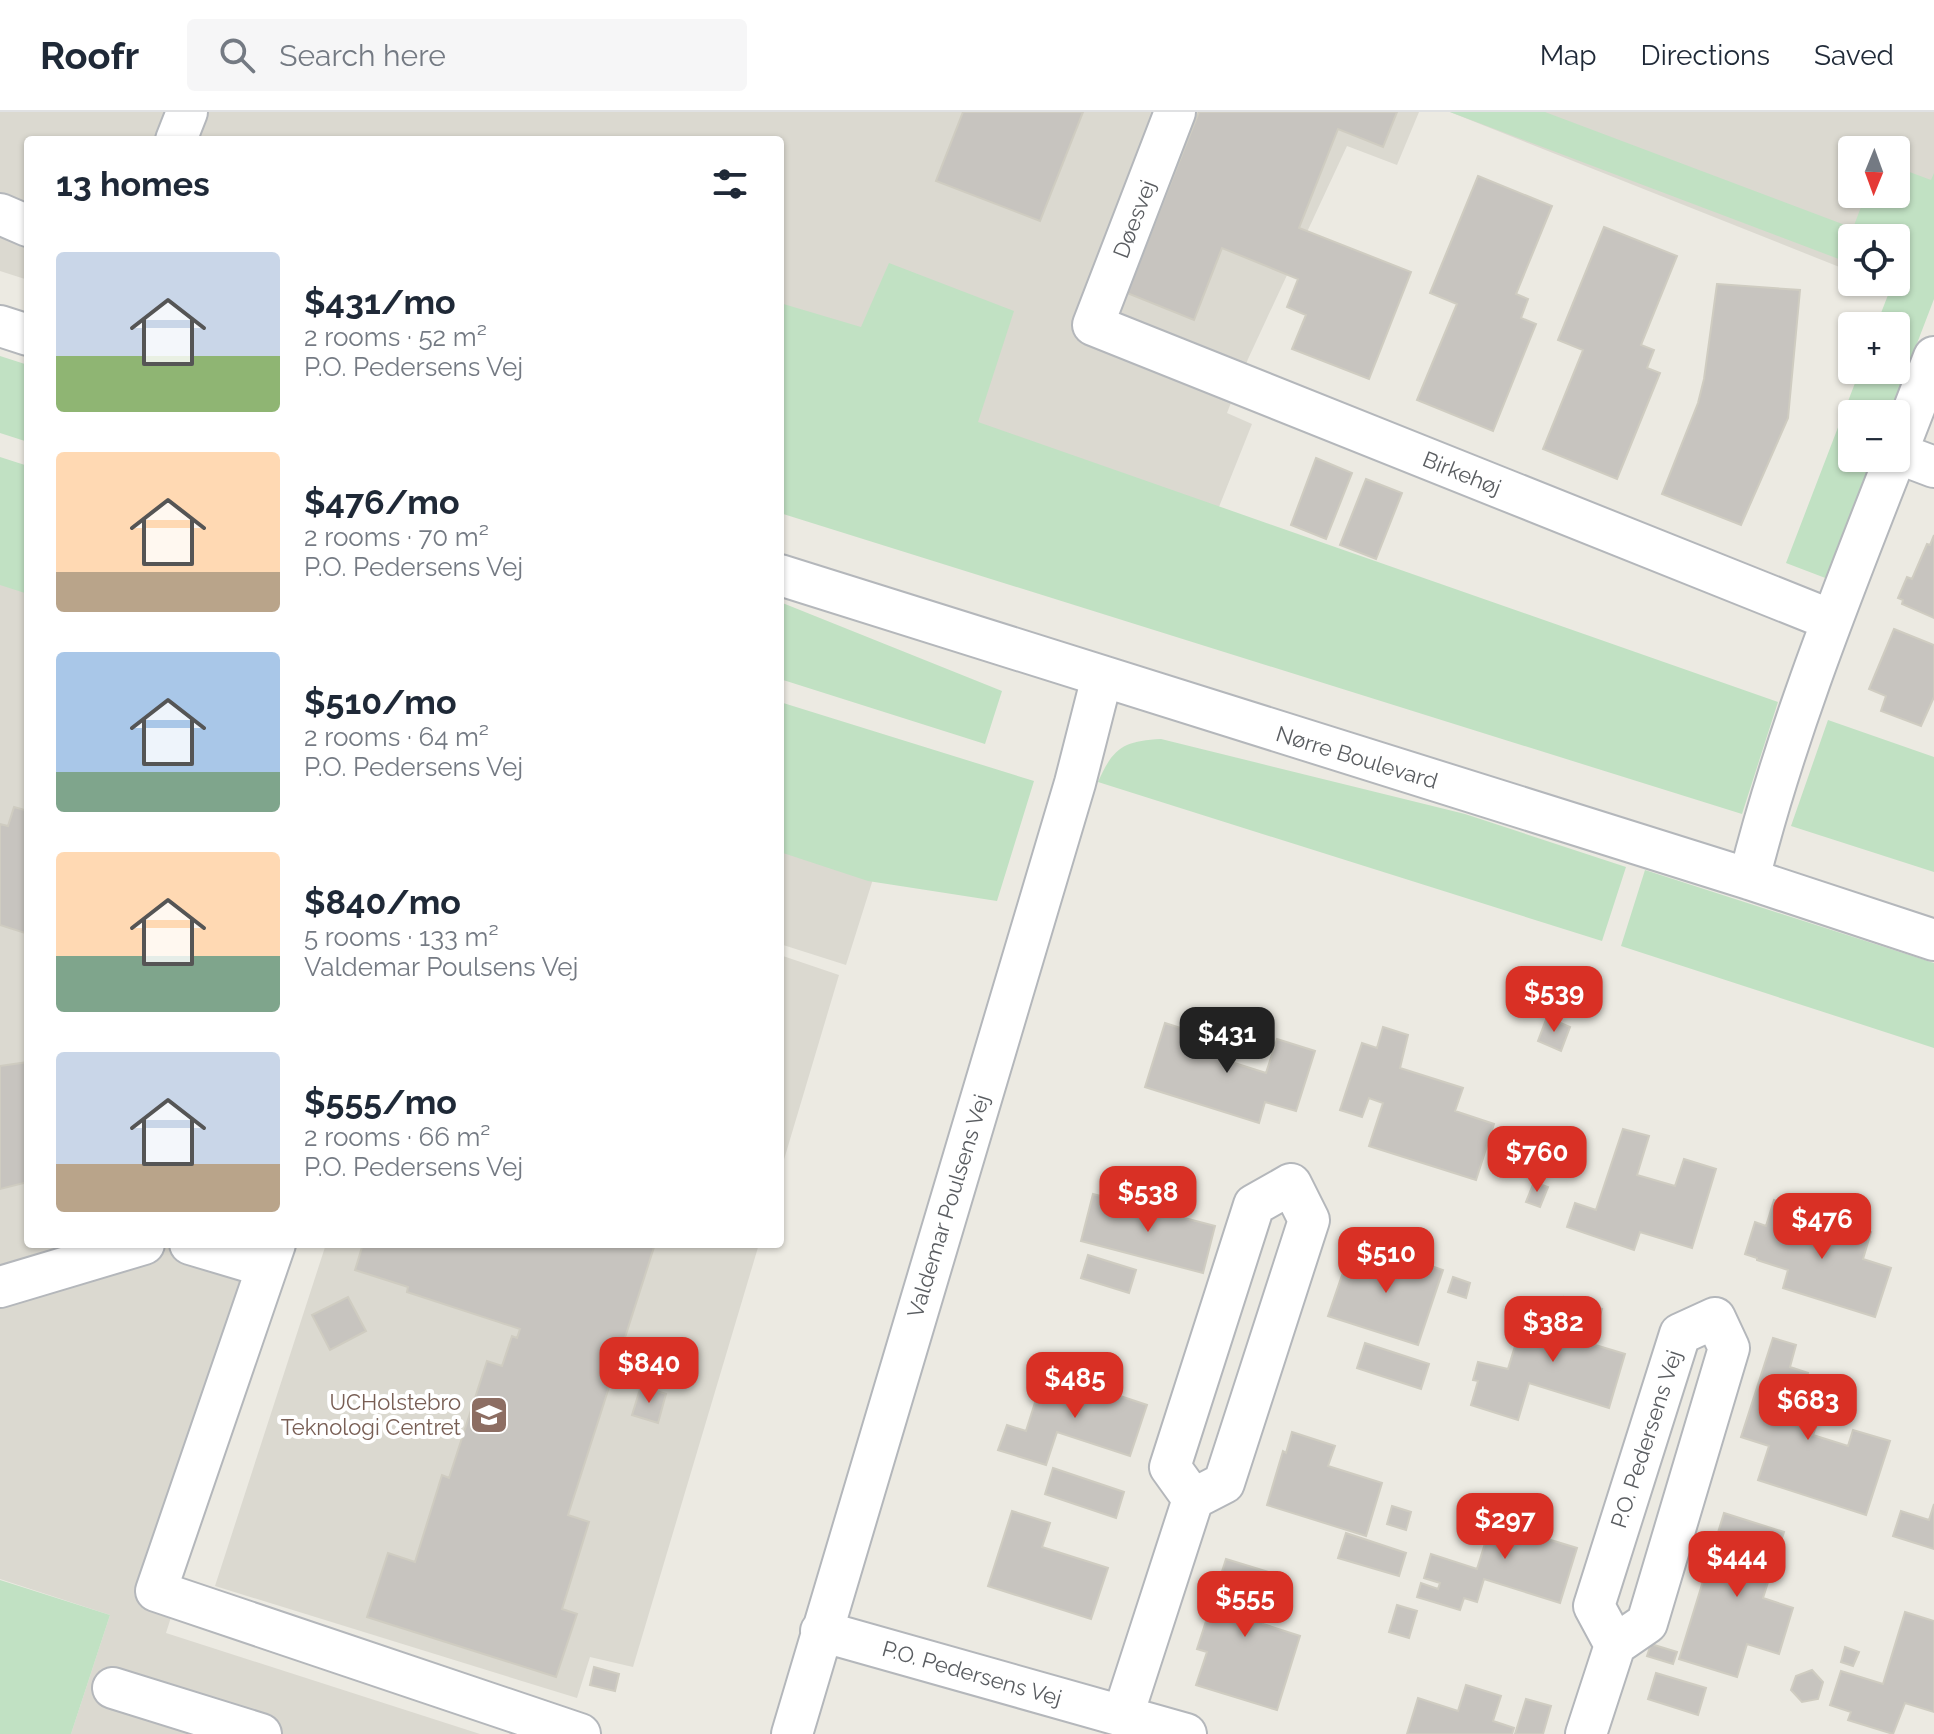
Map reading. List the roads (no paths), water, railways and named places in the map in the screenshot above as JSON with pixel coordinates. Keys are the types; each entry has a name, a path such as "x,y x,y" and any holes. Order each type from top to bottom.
{"street":[{"path":"178,136 187,112"},
{"name":"Døesvej","path":"1093,325 1175,112"},
{"path":"0,214 24,224"},
{"name":"Birkehøj","path":"1093,325 1831,620"},
{"path":"0,326 24,334"},
{"path":"1910,419 1934,357"},
{"path":"1910,459 1934,467"},
{"path":"1749,879 1760,835 1831,620 1889,472"},
{"name":"Nørre Boulevard","path":"784,576 1934,940"},
{"name":"Valdemar Poulsens Vej","path":"792,1734 1071,798 1102,677"},
{"path":"1123,1715 1193,1499 1224,1483 1309,1220 1291,1184 1254,1205 1170,1467 1193,1499"},
{"path":"0,1287 131,1248"},
{"path":"219,1248 271,1255 156,1591 580,1734"},
{"name":"P.O. Pedersens Vej","path":"1715,1318 1729,1348 1647,1623 1615,1645 1594,1606 1598,1591 1680,1334 1715,1318"},
{"name":"P.O. Pedersens Vej","path":"821,1631 1186,1734"},
{"path":"1586,1734 1615,1645"},
{"path":"113,1688 261,1734"}],"place":[{"name":"UCHolstebro Teknologi Centret","path":"489,1415"}]}
